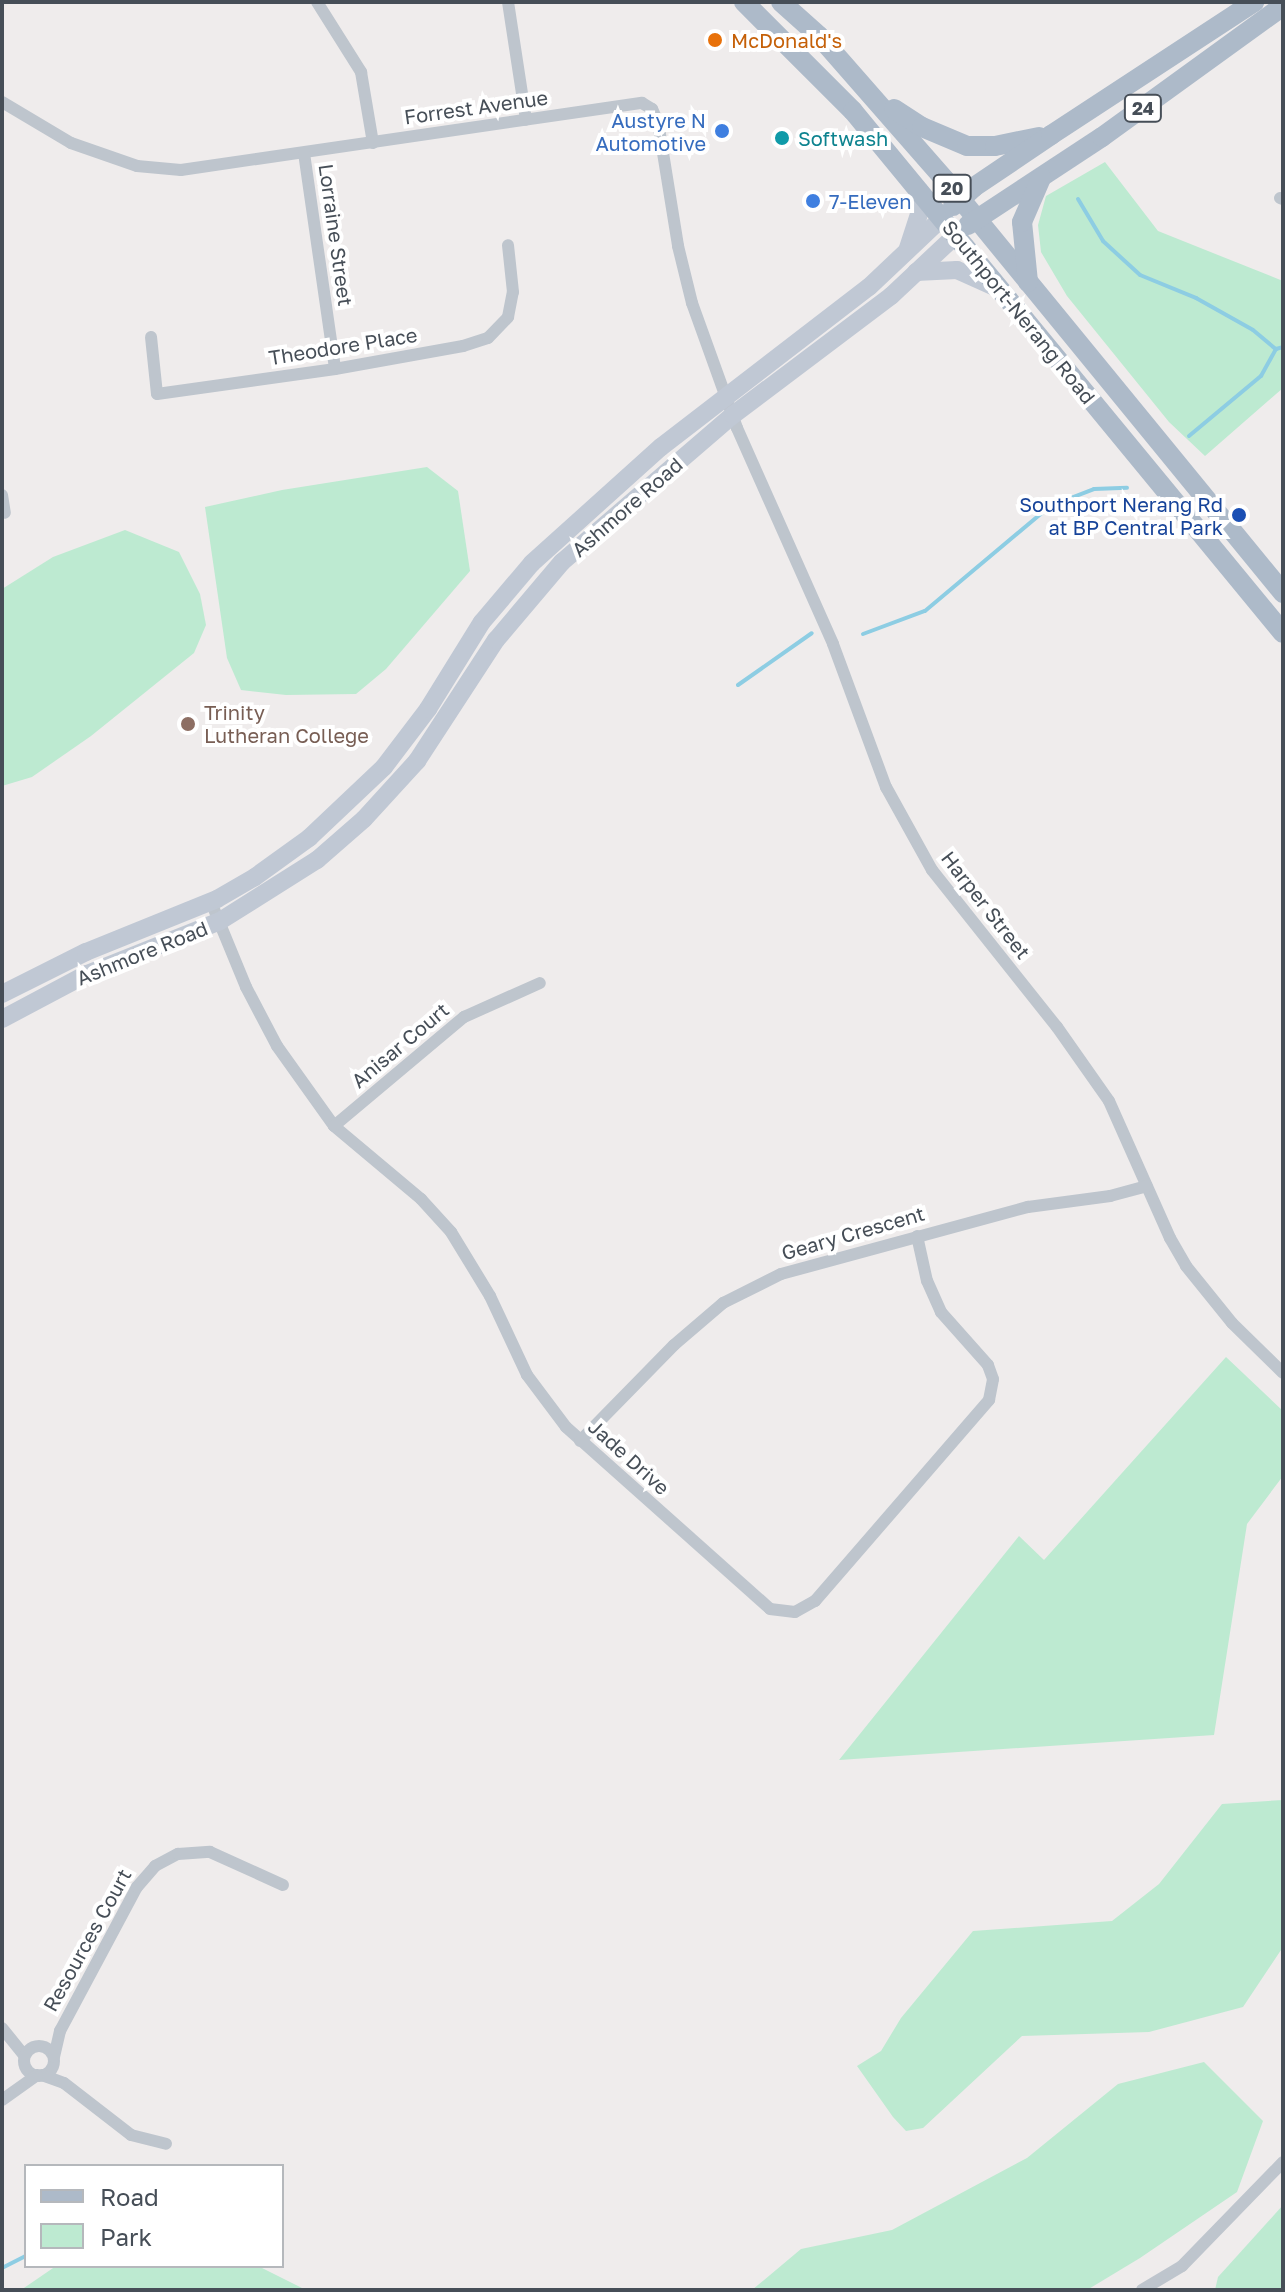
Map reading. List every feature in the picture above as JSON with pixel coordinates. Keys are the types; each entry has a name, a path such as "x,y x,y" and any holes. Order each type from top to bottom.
{"main road":[{"name":"Southport-Nerang Road","path":"744,2 853,111 1283,633"},
{"name":"Southport-Nerang Road","path":"781,2 819,36 961,199 1283,593"},
{"name":"Ashmore Road","path":"2,994 86,952 211,902 287,855 362,791 428,709 482,622 532,563 661,447 727,393 869,287 961,199 1051,135 1254,2"},
{"name":"Ashmore Road","path":"2,1019 87,974 220,921 284,884 364,819 417,761 496,640 529,597 593,535 733,415 833,342 956,235 1102,137 1283,6"},
{"path":"873,96 922,127 967,146 1009,145 1051,135"},
{"path":"1029,283 1022,222 1042,175"},
{"path":"908,251 920,210 920,191"},
{"path":"916,272 957,270 1003,292"}],"street":[{"path":"317,2 361,72 373,143"},
{"path":"508,2 526,120"},
{"name":"Forrest Avenue","path":"2,102 71,143 137,166 181,170 642,103 652,109 658,122 686,284 733,415"},
{"name":"Lorraine Street","path":"304,153 335,369"},
{"name":"Theodore Place","path":"151,337 157,394 335,369 463,346 488,338 508,317 513,292 508,245"},
{"name":"Harper Street","path":"733,415 833,644 886,787 908,830 932,870 1093,1076 1125,1132 1170,1238 1203,1290 1283,1373"},
{"path":"2,495 5,513"},
{"name":"Jade Drive","path":"211,902 246,987 277,1046 334,1126 421,1199 451,1232 490,1296 527,1375 580,1441 770,1609 795,1612 815,1601 989,1400 993,1379 988,1365 941,1312 927,1281 917,1236"},
{"name":"Anisar Court","path":"334,1126 464,1017 540,983"},
{"name":"Geary Crescent","path":"580,1441 674,1345 723,1303 781,1274 1028,1207 1110,1196 1147,1186"},
{"name":"Resources Court","path":"60,2031 137,1887 155,1866 178,1854 210,1852 283,1885"},
{"path":"2,2028 30,2052"},
{"path":"17,2086 30,2052 60,2031"},
{"path":"2,2100 17,2086 50,2071 60,2031"},
{"path":"30,2052 48,2049 64,2083"},
{"path":"30,2052 28,2070 64,2083 131,2135 166,2144"},
{"path":"1142,2290 1182,2266 1283,2162"}],"green space":[{"path":"1105,162 1158,231 1283,281 1283,388 1205,456 1169,422 1067,296 1041,252 1038,225 1046,196"},
{"path":"427,467 458,491 470,571 386,669 356,694 286,695 241,690 227,658 205,507 282,490"},
{"path":"125,530 179,552 200,594 206,625 194,653 91,736 32,777 2,786 2,589 53,557"},
{"path":"1226,1357 1283,1411 1283,1476 1247,1524 1214,1735 839,1760 1019,1536 1044,1560"},
{"path":"1283,1800 1283,1947 1243,2007 1149,2032 1022,2036 923,2128 906,2131 893,2117 857,2066 881,2051 901,2018 973,1931 1112,1921 1159,1884 1222,1804"},
{"path":"1204,2062 1263,2121 1237,2192 1087,2290 752,2290 801,2249 892,2230 1027,2158 1118,2084"},
{"path":"1283,2205 1283,2290 1215,2290 1218,2277"},
{"path":"53,2268 262,2268 306,2290 21,2290"}],"waterway":[{"path":"1078,199 1103,241 1140,275 1196,298 1253,330 1276,349"},
{"path":"1189,436 1261,376 1276,349 1283,347"},
{"path":"863,634 925,611 1050,506 1094,489 1127,488"},
{"path":"738,685 812,633"},
{"path":"2,2268 24,2257"}],"place":[{"name":"McDonald's","path":"715,40"},
{"name":"Austyre N Automotive","path":"722,131"},
{"name":"Softwash","path":"782,138"},
{"name":"7-Eleven","path":"813,201"},
{"name":"Southport Nerang Rd at BP Central Park","path":"1239,515"},
{"name":"Trinity Lutheran College","path":"188,724"}]}
